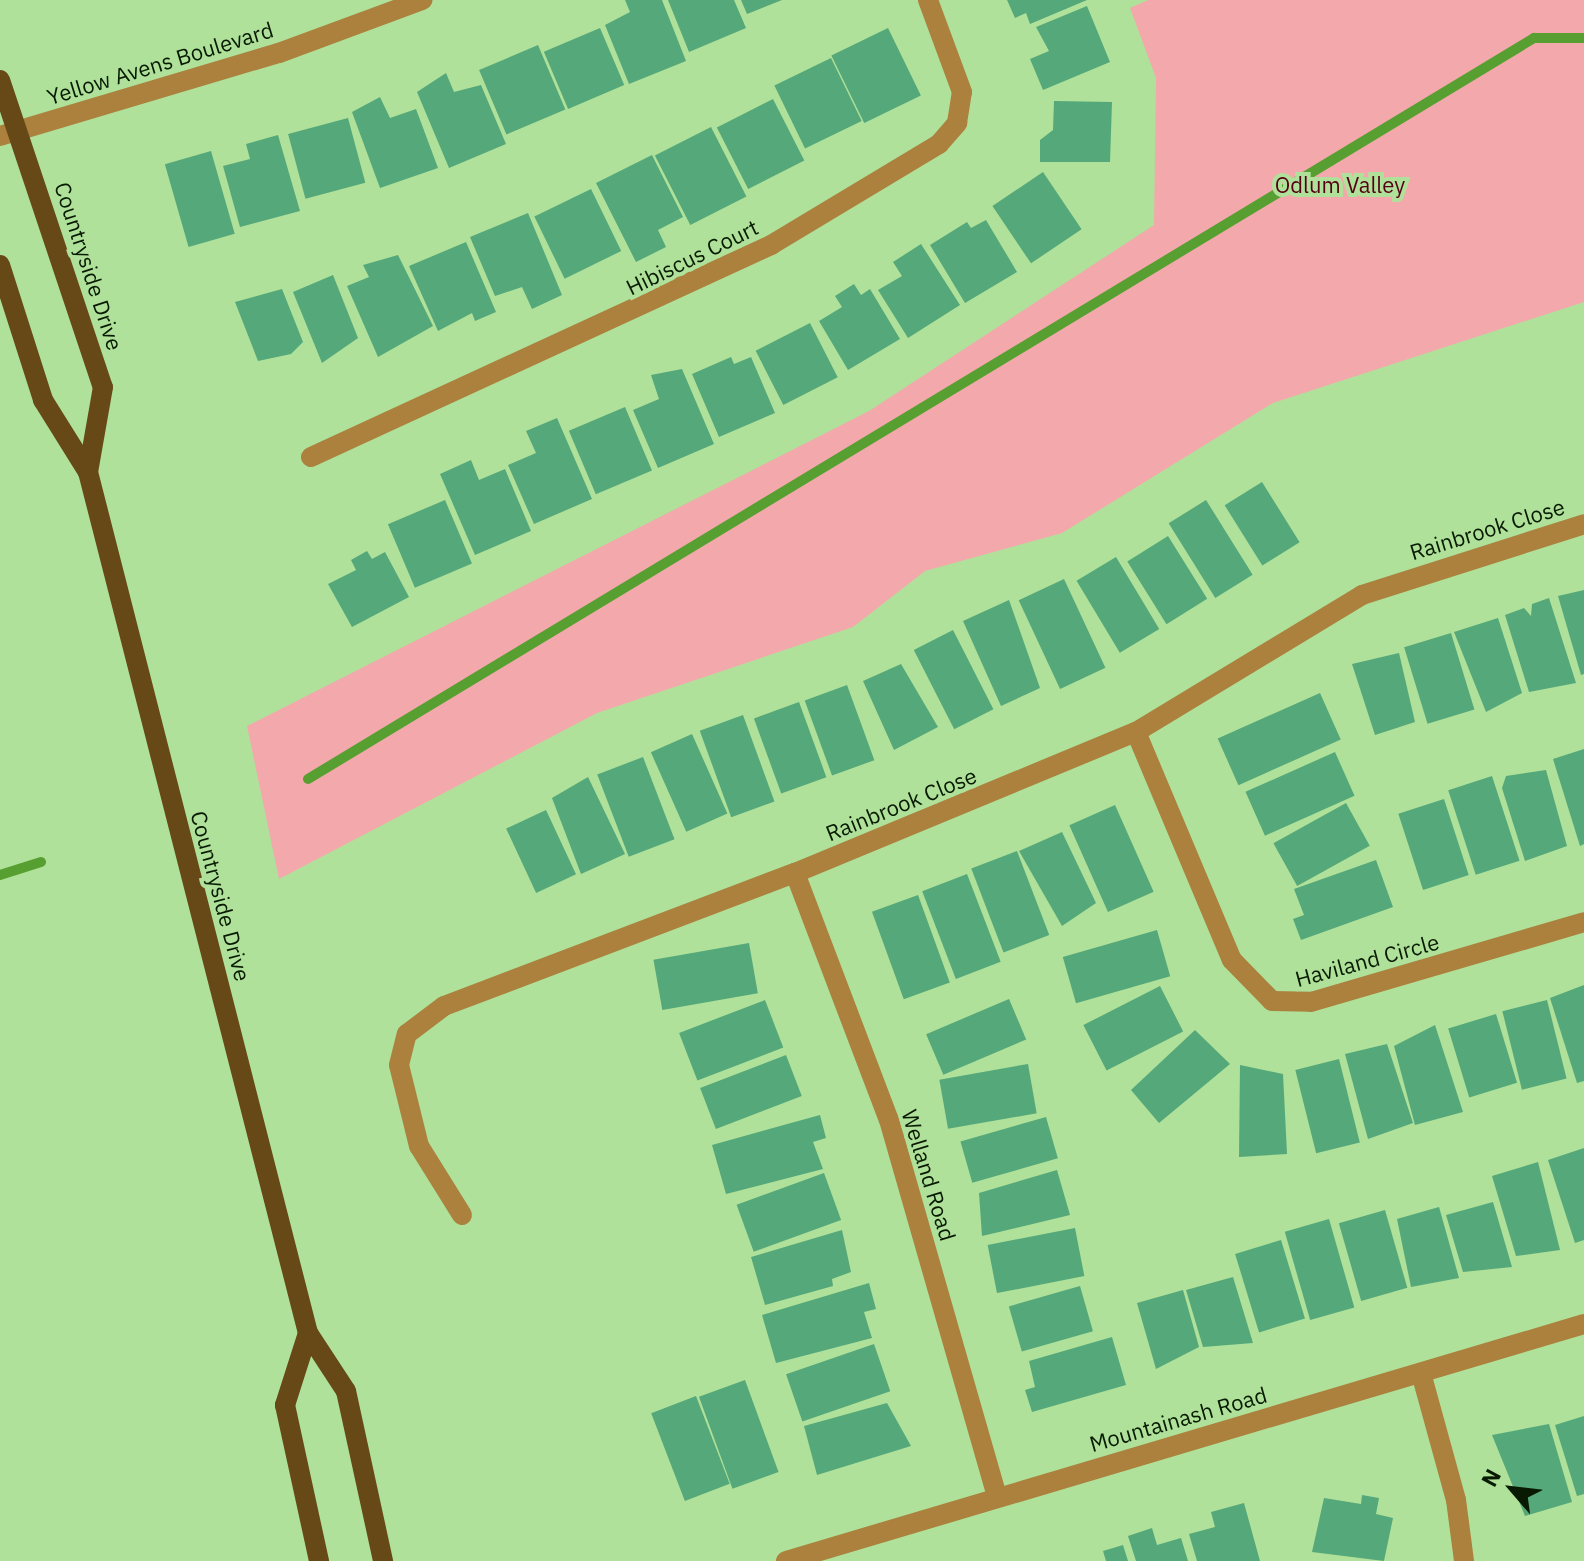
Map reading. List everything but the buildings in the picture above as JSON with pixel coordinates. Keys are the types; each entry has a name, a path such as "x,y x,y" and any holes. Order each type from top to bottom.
{"main road":[{"name":"Countryside Drive","path":"0,80 9,133 103,387 88,472"},
{"name":"Countryside Drive","path":"0,265 43,400 88,472 308,1333 346,1391 383,1561"},
{"path":"308,1333 285,1405 319,1561"}],"street":[{"name":"Yellow Avens Boulevard","path":"9,133 279,53 422,0"},
{"name":"Hibiscus Court","path":"311,457 771,245 939,144 957,123 962,92 928,0"},
{"name":"Rainbrook Close","path":"462,1215 419,1146 399,1065 407,1034 444,1006 795,873 1136,732 1362,595 1584,524"},
{"name":"Haviland Circle","path":"1136,732 1232,960 1272,1001 1311,1002 1584,922"},
{"name":"Welland Road","path":"795,873 889,1120 997,1496"},
{"name":"Mountainash Road","path":"786,1561 1584,1324"},
{"path":"1421,1373 1456,1500 1464,1561"}],"green space":[{"name":"Odlum Valley","path":"1148,0 1584,0 1584,302 1273,403 1062,533 925,571 853,627 597,713 279,879 247,726 869,411 1154,225 1156,78 1130,8"}],"waterway":[{"path":"308,779 1534,38 1584,38"},
{"path":"0,875 41,862"}]}
